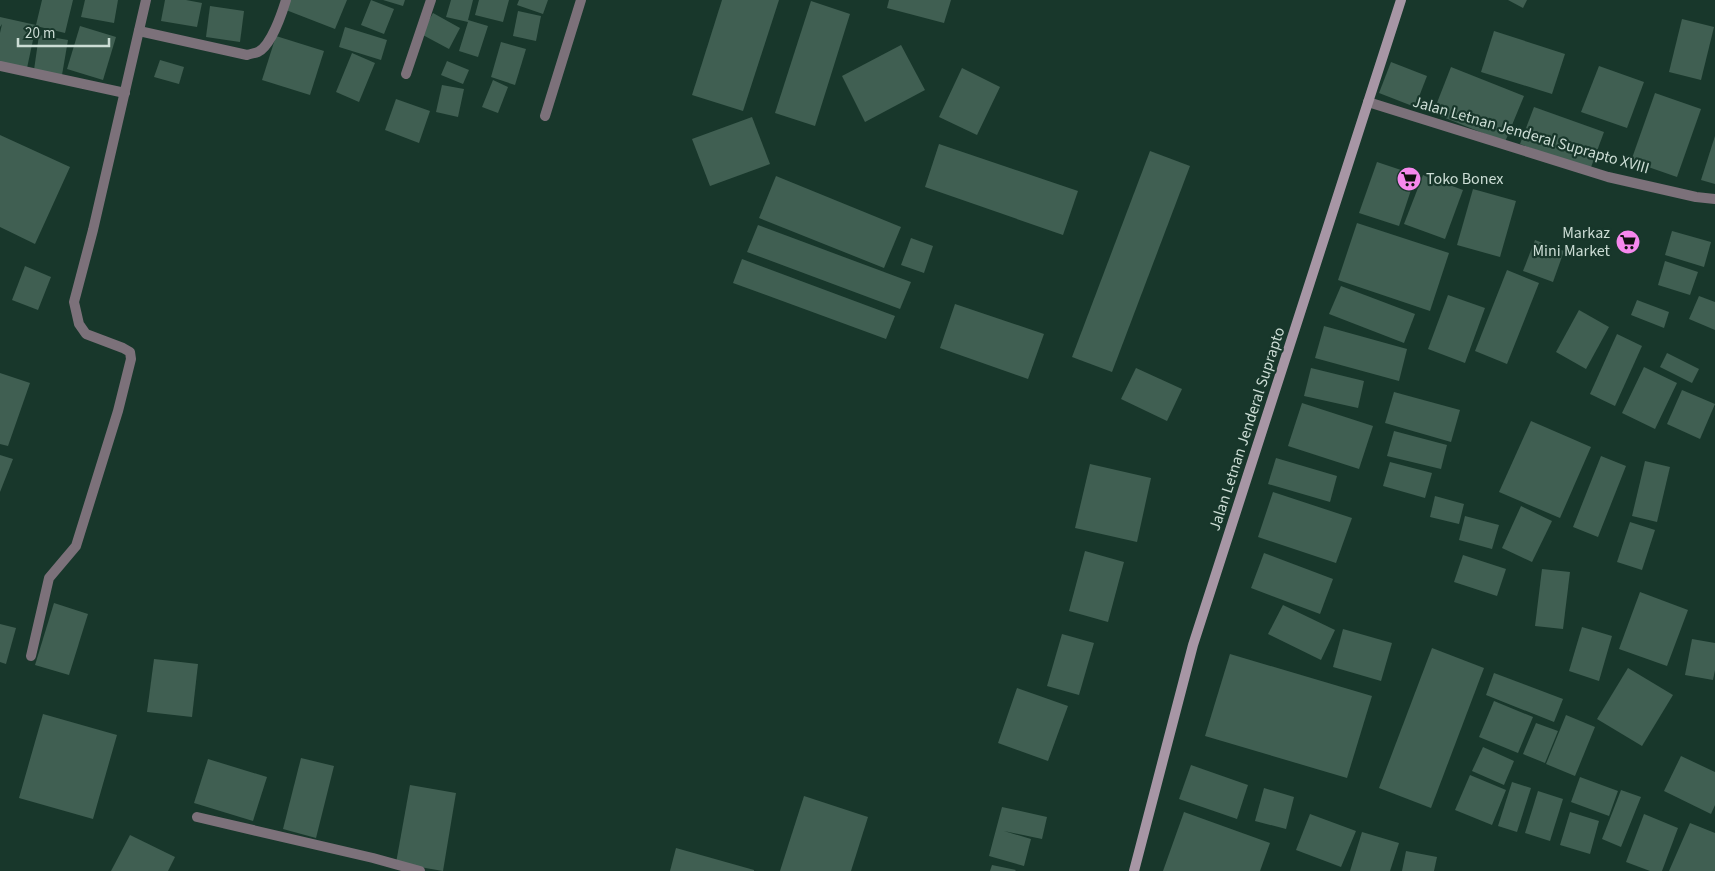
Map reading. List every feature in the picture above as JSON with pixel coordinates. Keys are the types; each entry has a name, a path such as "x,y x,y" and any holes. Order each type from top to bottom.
{"main road":[{"name":"Jalan Letnan Jenderal Suprapto","path":"1134,871 1193,645 1401,0"}],"street":[{"path":"31,656 49,578 76,546 118,411 131,359 130,352 123,348 86,334 79,324 74,302 93,230 146,0"},
{"path":"139,31 247,55 260,52 266,44 286,0"},
{"path":"406,74 431,0"},
{"path":"546,116 581,0"},
{"path":"0,66 125,93"},
{"name":"Jalan Letnan Jenderal Suprapto XVIII","path":"1368,102 1608,177 1715,199"},
{"path":"197,817 373,858 420,871"}],"building":[{"path":"42,0 73,0 65,33 36,26 27,68 0,63 0,33 2,24 0,27 0,17 36,25"},
{"path":"85,0 118,0 114,23 81,17"},
{"path":"165,0 186,0 202,3 197,27 161,21"},
{"path":"290,0 347,0 335,29 286,10"},
{"path":"371,0 394,9 384,34 361,25"},
{"path":"383,0 405,0 403,6"},
{"path":"451,0 473,0 468,20 488,26 478,57 459,51 468,22 446,17"},
{"path":"479,0 509,0 503,22 475,15"},
{"path":"519,0 548,0 543,14 517,5"},
{"path":"722,0 779,0 743,111 692,95"},
{"path":"889,0 951,0 944,23 887,8"},
{"path":"1508,0 1527,0 1523,8"},
{"path":"811,1 850,14 815,126 775,113"},
{"path":"210,6 244,11 240,42 206,37"},
{"path":"518,11 541,16 536,41 513,36"},
{"path":"433,13 460,28 449,49 421,34"},
{"path":"1682,19 1714,27 1701,80 1669,72"},
{"path":"80,26 116,37 103,80 67,69"},
{"path":"345,27 387,40 381,60 339,47"},
{"path":"1494,31 1565,54 1552,94 1481,72"},
{"path":"39,35 68,40 62,75 34,70"},
{"path":"276,36 324,51 310,95 262,80"},
{"path":"501,42 526,49 515,85 491,77"},
{"path":"901,45 925,90 865,122 842,76"},
{"path":"352,53 375,63 359,102 336,92"},
{"path":"160,60 184,67 179,84 154,77"},
{"path":"447,61 469,70 463,84 441,75"},
{"path":"1391,62 1427,76 1415,107 1379,93"},
{"path":"1599,66 1644,82 1627,128 1581,112"},
{"path":"1451,67 1524,96 1505,142 1433,113"},
{"path":"962,68 1000,87 977,135 939,117"},
{"path":"493,80 508,87 498,113 482,107"},
{"path":"442,85 464,89 458,117 436,112"},
{"path":"1655,93 1701,109 1677,177 1631,161"},
{"path":"396,99 430,111 419,143 385,130"},
{"path":"1534,107 1604,132 1590,170 1520,144"},
{"path":"752,117 770,164 710,186 692,139"},
{"path":"0,135 70,167 35,244 0,227"},
{"path":"1715,136 1715,184 1701,180"},
{"path":"939,144 1078,191 1063,235 925,187"},
{"path":"1150,151 1190,166 1112,372 1072,357"},
{"path":"1377,162 1416,175 1399,226 1359,213"},
{"path":"1423,175 1463,190 1445,239 1404,224"},
{"path":"776,176 901,227 884,268 759,218"},
{"path":"1473,189 1516,201 1500,257 1457,245"},
{"path":"1357,223 1449,253 1430,311 1338,280"},
{"path":"758,225 911,282 900,309 747,252"},
{"path":"1672,231 1711,242 1704,267 1665,255"},
{"path":"911,238 933,246 924,273 901,265"},
{"path":"1535,240 1564,251 1553,282 1523,271"},
{"path":"742,259 895,316 886,339 733,283"},
{"path":"1665,261 1698,272 1690,295 1658,285"},
{"path":"25,266 51,277 38,310 12,300"},
{"path":"1507,270 1539,283 1507,364 1475,351"},
{"path":"1341,286 1415,314 1404,343 1329,314"},
{"path":"1448,295 1485,308 1465,363 1428,349"},
{"path":"1699,296 1715,302 1715,330 1689,319"},
{"path":"1637,300 1669,312 1664,328 1631,315"},
{"path":"955,304 1044,334 1028,379 940,348"},
{"path":"1579,310 1609,327 1586,369 1556,352"},
{"path":"1324,326 1407,349 1399,381 1315,358"},
{"path":"1617,334 1642,346 1615,406 1590,394"},
{"path":"1667,353 1699,369 1692,383 1660,367"},
{"path":"1644,367 1677,383 1655,429 1622,413"},
{"path":"1136,368 1182,389 1167,421 1121,399"},
{"path":"1311,368 1364,381 1358,408 1304,396"},
{"path":"0,373 30,383 8,446 0,444"},
{"path":"1682,390 1715,404 1700,439 1667,424"},
{"path":"1394,392 1460,410 1451,442 1385,423"},
{"path":"1302,403 1373,426 1359,469 1288,446"},
{"path":"1531,421 1591,447 1560,518 1499,492"},
{"path":"1394,431 1447,445 1441,469 1387,456"},
{"path":"0,455 13,459 0,492"},
{"path":"1601,456 1626,466 1598,537 1573,527"},
{"path":"1276,458 1337,476 1330,502 1268,484"},
{"path":"1645,461 1670,467 1657,522 1632,516"},
{"path":"1390,462 1432,473 1425,498 1383,486"},
{"path":"1090,464 1151,478 1137,542 1075,528"},
{"path":"1273,492 1352,518 1336,563 1258,537"},
{"path":"1435,496 1464,504 1459,524 1430,517"},
{"path":"1521,506 1552,521 1532,562 1502,548"},
{"path":"1465,516 1499,525 1492,549 1459,540"},
{"path":"1630,522 1655,530 1642,570 1617,562"},
{"path":"1085,551 1124,562 1108,622 1069,611"},
{"path":"1264,553 1333,579 1320,614 1251,588"},
{"path":"1463,555 1506,569 1497,596 1454,582"},
{"path":"1542,569 1570,572 1563,629 1535,626"},
{"path":"1640,592 1688,610 1667,666 1619,649"},
{"path":"54,603 88,614 69,675 35,665"},
{"path":"1283,605 1335,630 1321,660 1268,634"},
{"path":"0,624 16,628 6,664 0,662"},
{"path":"1582,627 1612,636 1599,681 1569,671"},
{"path":"1343,629 1392,643 1381,681 1333,667"},
{"path":"1062,634 1094,643 1079,695 1047,686"},
{"path":"1692,639 1715,643 1713,680 1685,675"},
{"path":"1432,648 1484,668 1431,808 1379,788"},
{"path":"1230,654 1372,696 1347,778 1205,736"},
{"path":"154,659 198,664 192,717 147,712"},
{"path":"1628,668 1673,695 1642,746 1597,719"},
{"path":"1494,673 1563,699 1554,722 1486,695"},
{"path":"1017,688 1068,706 1048,761 998,743"},
{"path":"1494,701 1533,717 1518,753 1479,737"},
{"path":"43,714 117,735 93,819 19,798"},
{"path":"1566,715 1595,727 1575,776 1546,764"},
{"path":"1536,723 1558,731 1545,763 1523,754"},
{"path":"1483,747 1514,761 1504,785 1472,771"},
{"path":"1681,756 1715,772 1715,805 1711,814 1664,791"},
{"path":"301,758 334,766 316,838 283,829"},
{"path":"208,759 267,777 253,821 194,803"},
{"path":"1191,765 1248,785 1237,819 1179,799"},
{"path":"1470,775 1506,790 1492,825 1455,810"},
{"path":"1580,777 1618,791 1609,816 1571,802"},
{"path":"1512,782 1531,788 1517,832 1498,826"},
{"path":"410,785 456,793 443,871 396,863"},
{"path":"1264,788 1294,797 1286,829 1255,821"},
{"path":"1621,790 1641,797 1621,847 1602,839"},
{"path":"1538,791 1563,799 1550,841 1525,833"},
{"path":"804,796 868,817 851,871 780,871"},
{"path":"1002,807 1047,817 1042,839 1004,831 1031,839 1024,866 989,856"},
{"path":"1184,812 1270,843 1260,871 1163,871"},
{"path":"1570,812 1599,821 1590,854 1560,845"},
{"path":"1310,814 1356,831 1341,867 1296,850"},
{"path":"1644,814 1678,828 1662,871 1650,871 1626,862"},
{"path":"1690,823 1715,833 1715,871 1669,871"},
{"path":"1362,832 1399,843 1390,871 1350,871"},
{"path":"130,835 175,857 168,871 111,871"},
{"path":"676,848 754,870 754,871 670,871"},
{"path":"1406,851 1437,857 1434,871 1402,871"},
{"path":"992,865 1016,870 990,871"}],"place":[{"name":"Toko Bonex","path":"1409,179"},
{"name":"Markaz Mini Market","path":"1628,242"}]}
